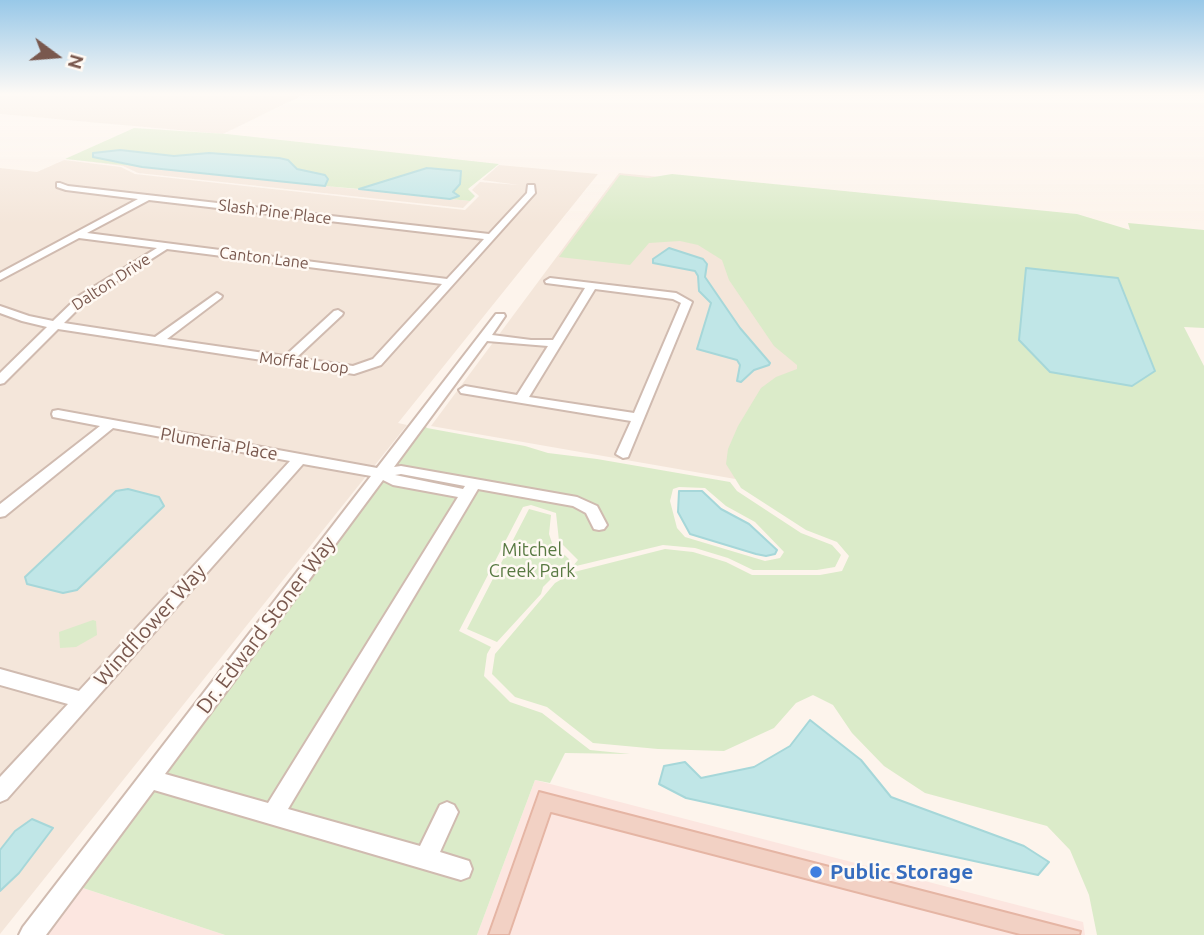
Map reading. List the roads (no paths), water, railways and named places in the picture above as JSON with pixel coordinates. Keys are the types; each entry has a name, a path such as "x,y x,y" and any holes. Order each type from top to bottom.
{"street":[{"name":"Slash Pine Place","path":"60,185 148,198 491,237"},
{"name":"Moffat Loop","path":"0,309 54,326 344,370 368,367 377,362 531,193 531,187"},
{"path":"0,276 148,198"},
{"name":"Canton Lane","path":"78,235 450,282"},
{"name":"Dalton Drive","path":"0,380 83,298 166,246"},
{"path":"550,281 677,296 687,302 623,454"},
{"path":"521,399 592,286"},
{"path":"157,341 216,296"},
{"path":"286,362 338,313"},
{"name":"Dr. Edward Stoner Way","path":"32,935 492,327 520,337 557,343"},
{"path":"465,390 638,418"},
{"name":"Plumeria Place","path":"58,414 381,473 393,480 426,480 577,502 592,510 599,525"},
{"path":"0,512 110,424"},
{"name":"Windflower Way","path":"0,792 300,459"},
{"path":"273,814 471,488"},
{"path":"0,677 83,700"},
{"path":"149,779 461,869"},
{"path":"426,859 447,812"}],"water":[{"path":"120,150 174,156 209,153 279,158 288,160 297,169 325,175 328,179 325,186 142,167 93,157 93,153"},
{"path":"427,168 461,171 460,184 453,192 459,196 450,199 359,189"},
{"path":"669,248 703,259 707,264 705,277 769,365 754,370 741,382 737,381 740,365 737,360 697,349 711,303 699,291 695,271 653,263 653,259"},
{"path":"1026,268 1118,278 1155,371 1132,386 1050,372 1019,340"},
{"path":"128,489 159,497 164,506 77,590 63,593 27,584 25,577 116,491"},
{"path":"679,491 702,491 721,509 749,524 777,550 775,554 756,554 690,534 678,512"},
{"path":"810,720 861,760 891,797 1024,846 1049,862 1038,875 686,798 659,784 664,766 685,762 701,778 754,767 790,746"},
{"path":"32,819 53,828 19,873 0,891 0,850 15,831"}],"place":[{"name":"Public Storage","path":"816,872"}],"park label":[{"name":"Mitchel Creek Park","path":"532,560"}]}
